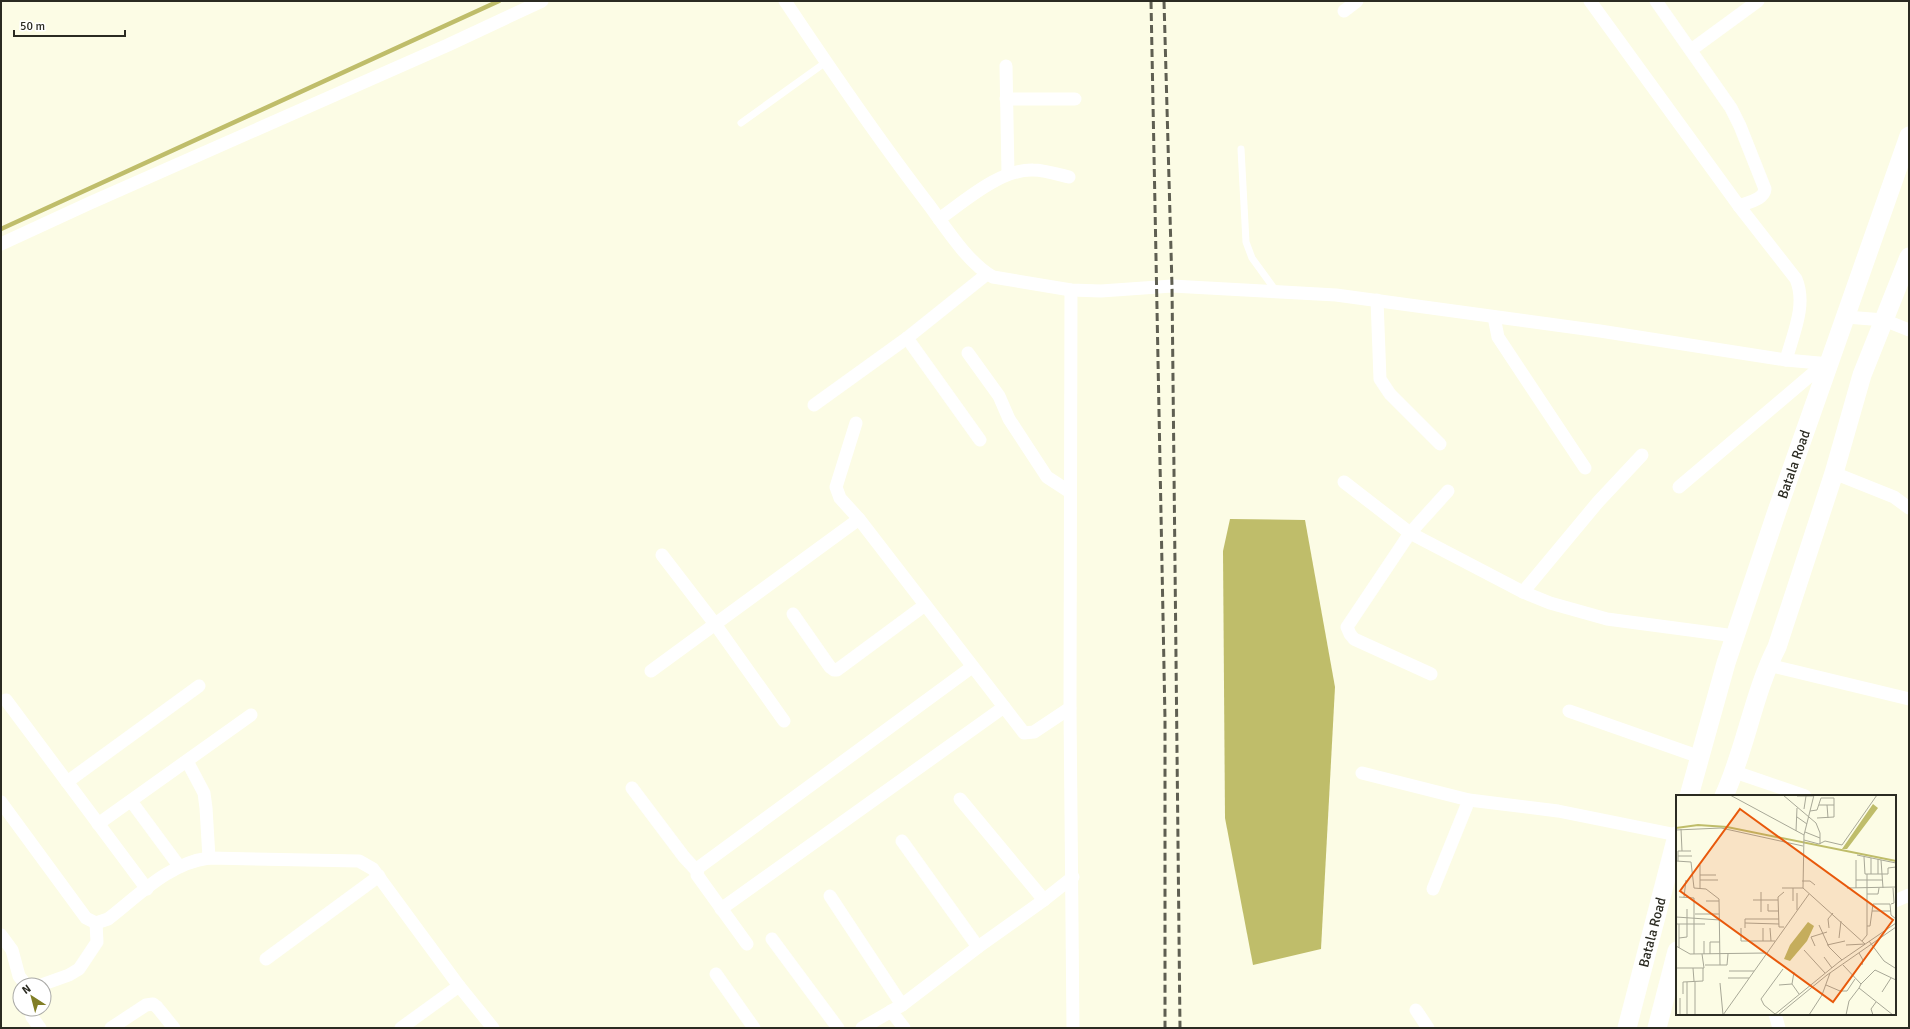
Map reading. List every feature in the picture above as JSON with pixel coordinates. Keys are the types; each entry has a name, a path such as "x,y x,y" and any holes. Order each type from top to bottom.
{"main road":[{"name":"Batala Road","path":"1689,795 1735,636 1827,363 1846,317 1909,136"},
{"path":"1724,795 1735,772 1768,665 1776,647 1834,473 1862,375 1909,258"},
{"name":"Batala Road","path":"1627,1028 1676,840"},
{"name":"Batala Road","path":"1657,1028 1676,955"}],"street":[{"path":"1,244 90,203 448,45 542,1"},
{"path":"785,1 894,160 939,219 965,251 987,274 1000,280 1072,290 1172,286 1336,295 1600,331 1786,360 1827,363"},
{"path":"1344,11 1357,1"},
{"path":"1590,1 1740,206 1796,279 1801,289 1802,303 1786,360"},
{"path":"1656,1 1737,118 1765,189 1764,195 1761,198 1740,206"},
{"path":"1691,50 1758,1"},
{"path":"1006,66 1008,174"},
{"path":"1006,99 1075,99"},
{"path":"939,219 989,184 1008,174 1033,170 1069,177"},
{"path":"814,404 907,338 987,274"},
{"path":"1072,290 1070,708 1073,877 1073,1028"},
{"path":"1377,300 1380,379 1390,394 1440,444"},
{"path":"1494,317 1498,337 1585,468"},
{"path":"1846,317 1884,320 1909,330"},
{"path":"907,338 980,440"},
{"path":"968,353 999,396 1009,419 1047,477 1070,492"},
{"path":"1679,488 1827,363"},
{"path":"856,423 836,487 840,498 859,519 1024,733 1029,734 1034,732 1070,708"},
{"path":"1523,592 1598,502 1642,455"},
{"path":"1834,473 1894,497 1909,508"},
{"path":"1344,482 1410,533 1523,592 1575,612 1608,619 1735,636"},
{"path":"1431,674 1354,639 1347,627 1410,533 1448,491"},
{"path":"651,671 859,519"},
{"path":"662,555 715,624 784,721"},
{"path":"793,614 830,667 837,670 925,605"},
{"path":"1768,665 1909,700"},
{"path":"697,871 701,865 972,667"},
{"path":"67,782 199,686"},
{"path":"6,700 147,889"},
{"path":"722,909 1004,707"},
{"path":"1569,711 1700,757"},
{"path":"98,824 251,715"},
{"path":"187,761 204,793 209,858"},
{"path":"1735,772 1802,795"},
{"path":"1362,774 1469,800 1558,811 1676,836"},
{"path":"632,788 684,857 697,871 747,944"},
{"path":"960,799 1044,900"},
{"path":"1433,889 1469,800"},
{"path":"131,801 179,866"},
{"path":"1,802 86,918 96,923 108,919 179,866 195,859 359,861 373,869 459,986 492,1028"},
{"path":"902,841 978,947"},
{"path":"266,959 378,876"},
{"path":"862,1028 896,1008 1044,900 1073,877"},
{"path":"1896,901 1909,895"},
{"path":"830,896 896,1008 904,1028"},
{"path":"52,981 69,975 79,969 97,942 96,923"},
{"path":"1,935 12,950 20,977"},
{"path":"772,939 838,1028"},
{"path":"716,974 754,1028"},
{"path":"401,1028 459,986"},
{"path":"111,1028 146,1006 153,1004 174,1028"},
{"path":"1416,1010 1428,1028"},
{"path":"1776,1015 1779,1028"},
{"path":"32,1017 40,1028"}],"lane":[{"path":"741,123 826,62"},
{"path":"1241,149 1246,242 1252,258 1276,292"}],"shaded area":[{"path":"1230,519 1305,520 1335,687 1321,949 1253,965 1225,818 1223,551"}],"waterway":[{"path":"1,229 499,1"}],"railway":[{"path":"1151,1 1165,719 1165,1028"},
{"path":"1164,1 1172,286 1180,1028"}]}
